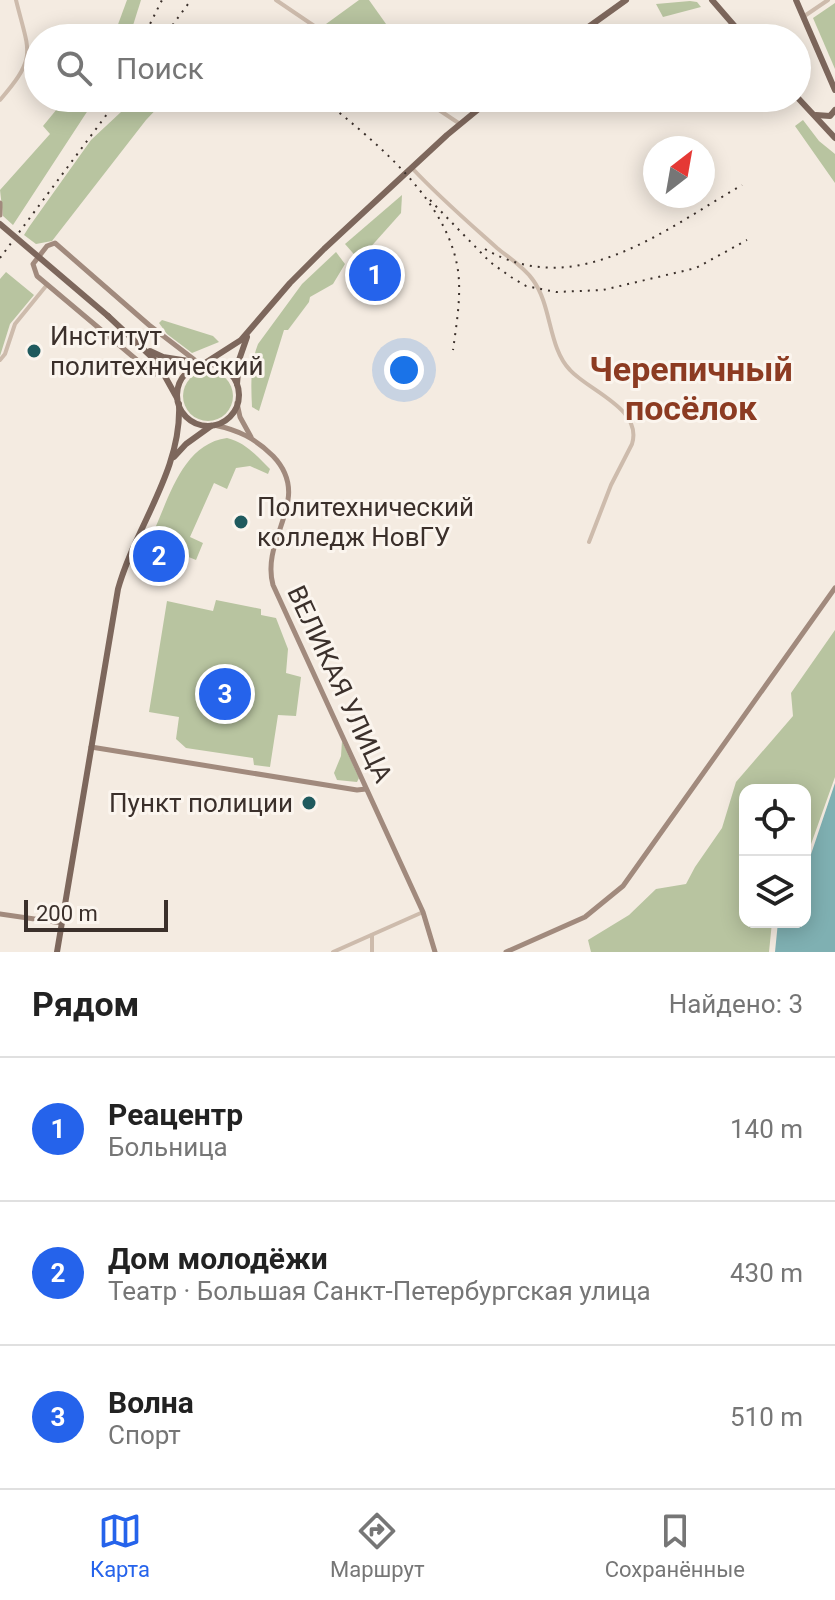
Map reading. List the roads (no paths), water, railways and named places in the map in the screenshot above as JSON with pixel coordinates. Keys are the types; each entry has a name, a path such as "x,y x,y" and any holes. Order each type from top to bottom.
{"main road":[{"path":"593,24 626,0"},
{"path":"712,0 733,24"},
{"path":"796,0 806,24"},
{"path":"811,35 835,90"},
{"path":"811,111 825,117 835,110"},
{"path":"57,952 119,585 171,462 179,425 179,387 183,377 248,334 302,270 475,112"},
{"path":"811,112 835,138"},
{"path":"0,203 0,215"},
{"path":"0,224 140,344 163,372 184,414 193,422 232,428 252,438"},
{"path":"163,372 156,374 150,371 46,286 34,272 33,264 47,246 55,243 149,325 202,363"},
{"path":"248,334 239,360 237,403 240,417 252,438"},
{"path":"140,344 163,357 225,369 237,387"},
{"path":"171,462 186,444 212,425 227,419 237,403"},
{"name":"ВЕЛИКАЯ УЛИЦА","path":"252,438 279,464 289,485 289,497 269,565 273,585 423,912 437,952"},
{"path":"506,952 585,917 610,899 627,881 835,588"},
{"path":"91,747 366,789"},
{"path":"0,914 62,923"}],"street":[{"path":"16,0 24,33"},
{"path":"276,0 311,24"},
{"path":"803,17 828,0"},
{"path":"0,100 24,70"},
{"path":"442,112 460,124"},
{"path":"412,168 528,274 543,299 563,361 571,371 621,410 632,424 632,444 611,485 589,542"},
{"path":"0,360 15,324 46,286"},
{"path":"333,952 423,912"},
{"path":"372,935 372,952"}],"water":[{"path":"835,783 835,952 775,952 777,928 811,928 811,854"}],"railway":[{"path":"150,24 162,0"},
{"path":"173,24 191,0"},
{"path":"0,258 109,112"},
{"path":"338,112 410,178 444,227 454,254 459,282 453,350"},
{"path":"485,249 519,263 553,268 586,264 650,239 742,185"},
{"path":"430,200 490,262 526,286 556,292 603,290 696,268 747,240"}],"place":[{"name":"Реацентр","path":"375,275"},
{"name":"Институт политехнический","path":"34,351"},
{"name":"Политехнический колледж НовГУ","path":"241,522"},
{"name":"Дом молодёжи","path":"159,556"},
{"name":"Волна","path":"225,694"},
{"name":"Пункт полиции","path":"309,803"}],"district":[{"name":"Черепичный посёлок","path":"691,388"}]}
